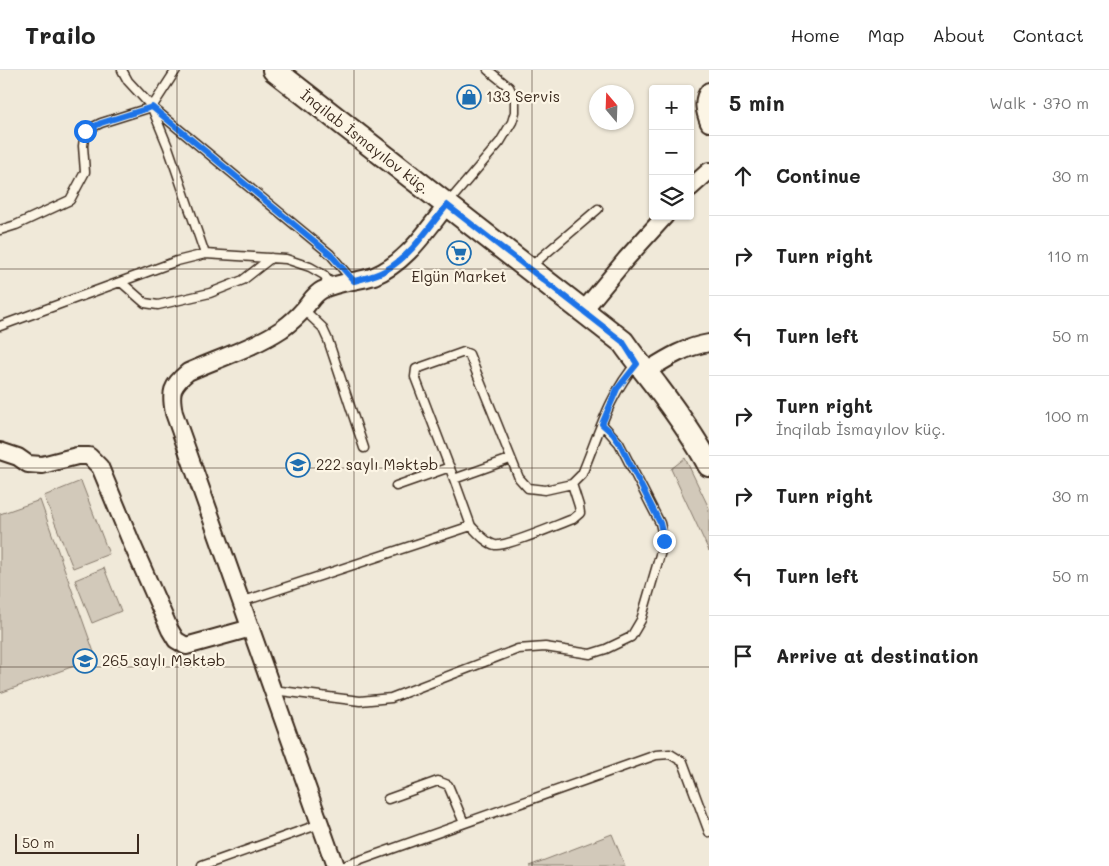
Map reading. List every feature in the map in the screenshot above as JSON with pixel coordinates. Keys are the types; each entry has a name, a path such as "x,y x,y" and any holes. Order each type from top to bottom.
{"main road":[{"name":"İnqilab İsmayılov küç.","path":"274,70 623,342 664,396 703,453 709,465"}],"street":[{"path":"709,91 706,94 704,109 709,123"},
{"path":"694,184 709,171"},
{"path":"335,866 174,413 171,396 177,381 188,372 269,337 304,310 320,291 331,285 373,276 387,270 400,260 447,205"},
{"path":"583,311 661,220"},
{"path":"641,368 674,353 709,343"},
{"path":"0,451 18,457 28,464 42,465 77,456 89,456 100,467 135,553 176,640 186,646 250,628"}],"lane":[{"path":"122,70 128,81 152,107 330,254 354,281"},
{"path":"0,230 16,225 70,200 85,172 83,146 85,131 101,123 152,107 176,70"},
{"path":"447,205 500,142 512,122 515,112 515,100 509,87 488,70"},
{"path":"152,107 206,254"},
{"path":"529,268 598,209"},
{"path":"0,326 177,261 206,254 286,259 310,267 324,275 331,285"},
{"path":"121,282 145,303 158,305 210,293 243,280 272,258"},
{"path":"304,310 322,327 328,340 364,448"},
{"path":"572,484 580,506 580,513 573,519 497,546 488,542 471,526 415,377 416,369 464,352 470,354 519,478 528,488 545,490 572,484 582,474 617,389 641,368"},
{"path":"272,690 360,700 391,698 518,649 545,647 590,654 606,649 631,636 641,620 664,541 660,523 620,444 602,424"},
{"path":"454,479 510,459"},
{"path":"396,486 450,466"},
{"path":"241,602 471,526"},
{"path":"344,866 656,754 670,754 683,762 709,832"},
{"path":"388,799 438,781 448,785 464,823"},
{"path":"202,866 320,824"}],"shaded area":[{"path":"685,458 709,508 709,551 671,469"},
{"path":"81,481 109,554 73,568 44,496"},
{"path":"40,500 96,658 0,693 0,514"},
{"path":"104,568 121,611 92,623 75,580"},
{"path":"612,834 625,866 529,866"}],"place":[{"name":"133 Servis","path":"469,97"},
{"name":"Elgün Market","path":"459,253"},
{"name":"222 saylı Məktəb","path":"298,465"},
{"name":"265 saylı Məktəb","path":"85,661"}],"route":[{"path":"85,131 101,123 152,107 330,254 354,281 387,270 400,260 447,205 623,342 637,364 627,374 617,389 602,424 620,444 660,523 664,541"}]}
